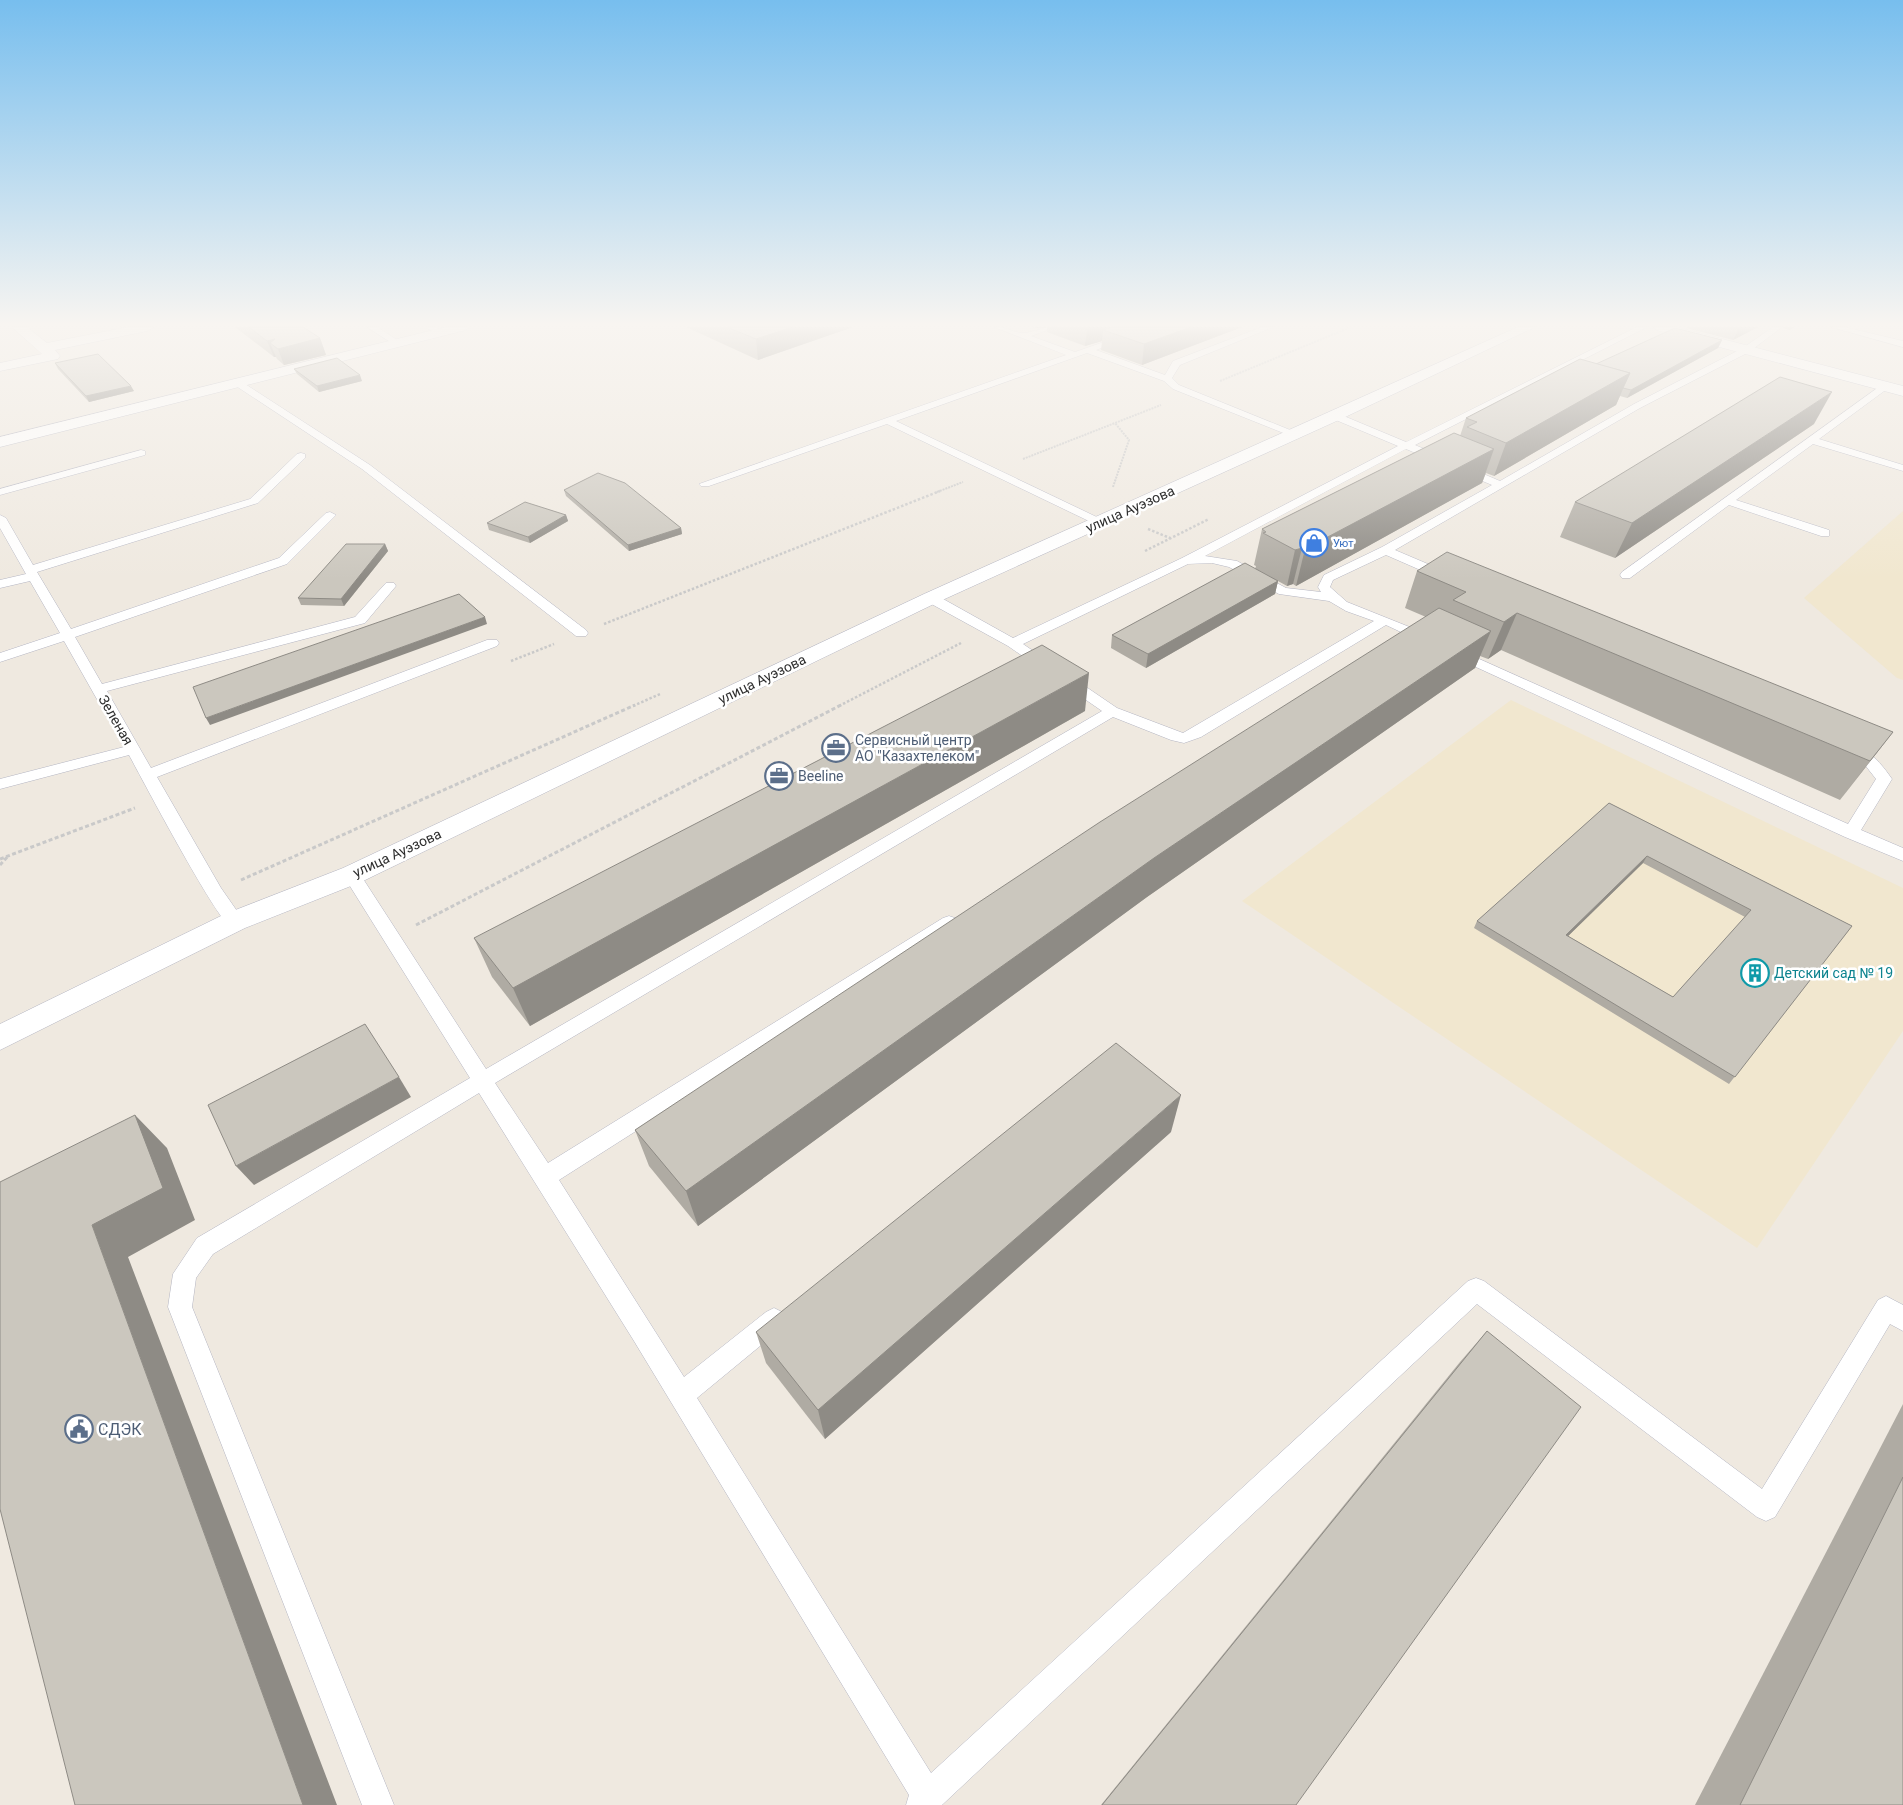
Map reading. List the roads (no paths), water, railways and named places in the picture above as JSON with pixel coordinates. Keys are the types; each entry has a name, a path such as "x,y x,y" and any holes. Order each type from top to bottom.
{"street":[{"path":"0,442 126,411"},
{"name":"улица Ауэзова","path":"0,1038 235,921 352,875 931,598 1345,411"}],"lane":[{"path":"280,411 366,467 581,633"},
{"path":"705,484 911,411"},
{"path":"1237,411 1295,434"},
{"path":"1014,643 1186,561 1475,411"},
{"path":"1628,411 1386,550 1328,578 1324,587 1330,597 1345,607 1386,620 1850,833 1903,855"},
{"path":"1626,575 1851,411"},
{"path":"1335,416 1501,485"},
{"path":"886,420 992,471 1107,519"},
{"path":"1811,440 1903,468"},
{"path":"0,492 141,453"},
{"path":"0,584 254,501 301,456"},
{"path":"1727,501 1825,533"},
{"path":"0,658 283,561 330,515"},
{"name":"Зеленая","path":"0,519 215,892 235,921"},
{"path":"1386,550 1459,581"},
{"path":"1186,561 1212,559 1233,564 1283,591 1330,597"},
{"path":"99,690 360,620 390,586"},
{"path":"931,598 1014,643 1112,711 1171,735 1184,738 1196,734 1386,620"},
{"path":"148,775 492,643"},
{"path":"378,1805 180,1307 185,1274 205,1246 482,1080 1112,711"},
{"path":"1838,744 1866,756 1877,767 1884,779 1850,833"},
{"path":"0,784 133,749"},
{"path":"352,875 390,939 545,1177 681,1395 924,1801 1476,1289 1766,1508 1886,1308 1903,1319"},
{"path":"545,1177 964,914"},
{"path":"681,1395 790,1308"}],"place":[{"name":"Уют","path":"1314,543"},
{"name":"Сервисный центр АО \"Казахтелеком\"","path":"836,748"},
{"name":"Beeline","path":"779,776"},
{"name":"Детский сад № 19","path":"1755,973"},
{"name":"СДЭК","path":"79,1429"}]}
